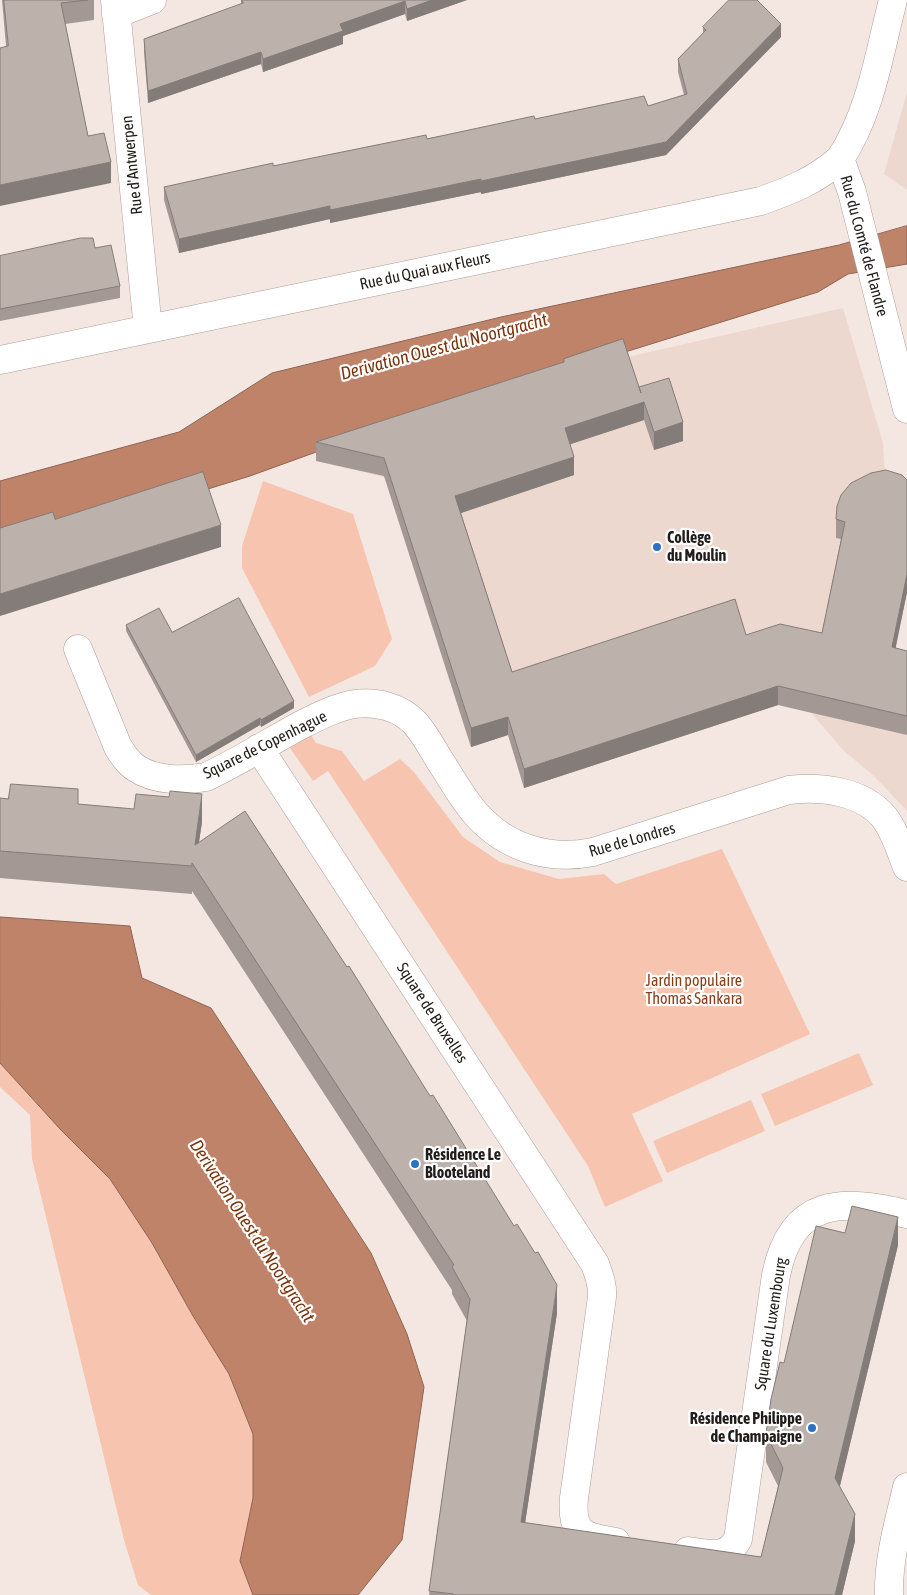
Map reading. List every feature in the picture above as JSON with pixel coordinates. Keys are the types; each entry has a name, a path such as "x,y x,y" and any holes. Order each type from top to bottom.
{"street":[{"path":"115,7 152,0"},
{"name":"Rue du Comté de Flandre","path":"892,0 863,112 849,145 840,159 855,205 907,408"},
{"name":"Rue d'Antwerpen","path":"115,7 148,329"},
{"name":"Rue du Quai aux Fleurs","path":"0,360 761,201 802,186 830,168 840,159"},
{"name":"Square de Copenhague","path":"78,649 118,747 125,759 147,774 161,777 192,779 206,777 334,710 357,704 378,704"},
{"name":"Rue de Londres","path":"378,704 397,710 414,723 477,815 498,834 529,850 565,855 593,852 789,790 812,789 835,792 857,798 877,810 890,827 907,867"},
{"name":"Square de Bruxelles","path":"259,748 595,1264 601,1280"},
{"name":"Square du Luxembourg","path":"601,1280 603,1288 602,1297 574,1498 574,1516 578,1528 593,1539 718,1554 731,1550 738,1539 776,1275 782,1252 796,1229 807,1218 818,1211 835,1206 866,1206 907,1214"},
{"path":"889,1595 890,1570 907,1487"}],"shaded area":[{"path":"907,92 907,190 884,174"},
{"name":"Collège du Moulin","path":"843,308 883,443 886,489 907,498 907,592 892,666 907,670 907,811 875,777 844,751 811,713 787,707 790,693 524,788 508,735 471,747 384,477 316,461 546,386 623,358"}],"green space":[{"path":"263,481 353,514 392,639 375,666 309,697 242,568 242,546"},
{"name":"Jardin populaire Thomas Sankara","path":"311,735 316,743 342,751 364,781 400,759 414,772 463,837 500,862 559,879 604,874 616,884 722,849 810,1034 632,1114 663,1181 605,1207 588,1166 328,771 313,781 290,748"},
{"path":"859,1053 873,1085 775,1126 761,1094"},
{"path":"0,1063 60,1129 110,1179 152,1243 193,1316 229,1374 253,1434 253,1498 240,1561 253,1595 151,1595 138,1585 124,1540 32,1159 30,1115 0,1087"},
{"path":"751,1100 765,1131 667,1173 653,1141"}],"water":[{"name":"Derivation Ouest du Noortgracht","path":"907,226 907,264 848,274 818,292 487,395 250,476 56,536 0,546 0,481 179,432 272,373 501,317 839,245"},
{"name":"Derivation Ouest du Noortgracht","path":"0,917 130,926 142,978 211,1008 371,1253 407,1334 424,1387 402,1540 358,1595 253,1595 240,1561 253,1498 253,1434 229,1374 193,1316 152,1243 110,1179 60,1129 0,1063"}],"building":[{"path":"4,0 88,0 61,3 88,136 104,133 111,162 0,185 0,48 8,46"},
{"path":"242,0 432,0 407,9 405,1 340,24 343,31 263,59 261,52 148,91 144,39 243,3"},
{"path":"729,0 757,0 781,24 666,142 481,181 481,179 330,210 330,206 179,239 164,187 273,163 273,166 426,135 427,139 534,116 535,119 644,96 648,106 687,94 678,59 706,30 703,27"},
{"path":"81,238 93,238 95,248 111,245 120,286 0,309 0,256"},
{"path":"623,339 639,387 669,378 683,422 654,432 644,402 565,428 574,457 455,496 512,672 735,599 746,635 780,624 822,633 845,522 836,519 837,506 841,495 851,483 871,473 886,470 902,475 907,480 907,574 892,647 907,651 907,716 778,686 524,769 508,717 471,728 384,458 316,442 564,362 564,359"},
{"path":"203,472 221,525 0,594 0,528 53,512 55,519"},
{"path":"239,598 294,701 261,720 260,718 196,755 126,625 159,608 172,632"},
{"path":"11,784 78,789 78,804 134,809 136,794 169,797 170,791 202,794 195,845 245,811 347,967 349,966 430,1096 433,1095 514,1226 517,1224 535,1253 538,1252 557,1285 521,1522 761,1557 783,1468 766,1434 771,1399 780,1362 784,1363 816,1226 845,1233 852,1206 898,1217 835,1478 855,1514 835,1595 453,1595 429,1591 470,1299 452,1267 454,1265 192,863 192,866 0,851 0,798 8,799"}],"place":[{"name":"Collège du Moulin","path":"657,547"},
{"name":"Résidence Le Blooteland","path":"415,1164"},
{"name":"Résidence Philippe de Champaigne","path":"812,1428"}]}
